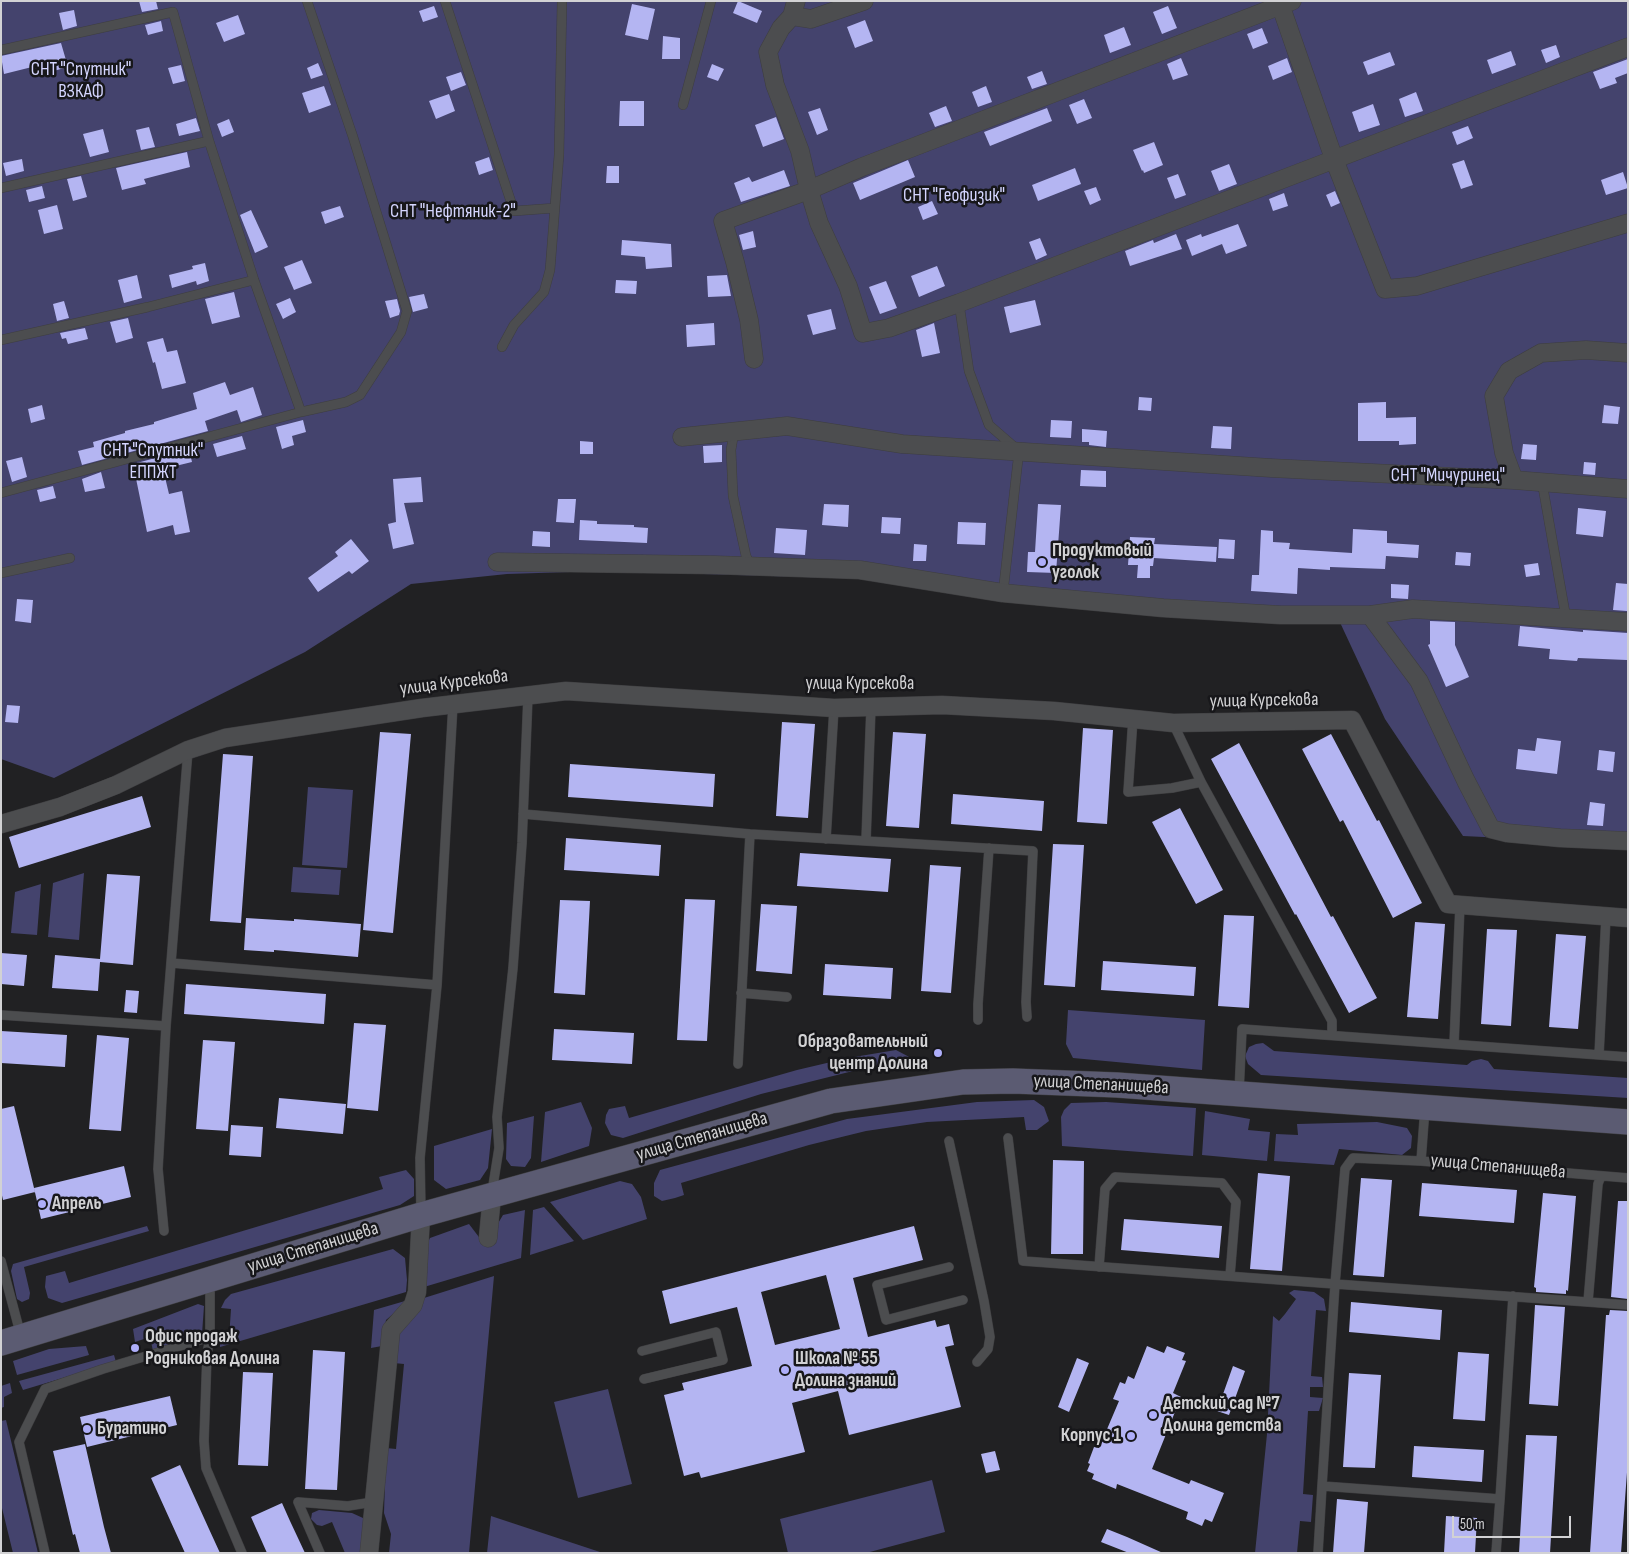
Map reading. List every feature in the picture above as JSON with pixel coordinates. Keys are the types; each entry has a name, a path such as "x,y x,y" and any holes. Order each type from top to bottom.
{"street":[{"path":"864,1 811,19 794,9 768,52 775,85 800,151 809,190 820,223 848,286 863,333 889,328 959,303 1628,47"},
{"path":"754,359 749,320 723,222 1284,3 1334,159 1385,289 1417,286 1628,223"},
{"path":"1514,480 1504,453 1494,396 1509,370 1541,353 1586,350 1628,353"},
{"path":"682,437 787,426 902,444 1271,468 1514,480 1628,489"},
{"path":"497,562 752,566 860,570 1003,592 1173,609 1280,615 1370,615 1413,609 1628,622"},
{"path":"1370,615 1419,680 1466,781 1491,829 1507,833 1560,838 1628,841"},
{"name":"улица Курсекова","path":"1,824 60,807 116,785 188,750 225,738 453,704 566,691 834,708 942,705 1054,711 1174,723 1352,720 1448,904 1460,905"},
{"path":"1460,905 1628,918"},
{"name":"улица Степанищева","path":"11,1339 421,1215 831,1101 963,1082 1014,1081 1117,1085 1628,1122"},
{"path":"488,1238 492,1195"},
{"path":"369,1553 391,1330 413,1305 417,1292 421,1215"}],"lane":[{"path":"1,493 301,412 346,402 360,395 401,332 407,311 353,137 307,1"},
{"path":"445,1 514,211 555,208"},
{"path":"502,347 514,325 544,292 550,270 559,155 562,1"},
{"path":"683,105 711,1"},
{"path":"1,50 173,12 209,141 254,280 301,412"},
{"path":"1,188 209,141"},
{"path":"1,340 148,307 254,280"},
{"path":"959,303 970,371 989,425 1018,451 1003,592"},
{"path":"734,432 731,450 733,496 746,556 752,566"},
{"path":"1542,482 1566,618"},
{"path":"1,573 70,558"},
{"path":"492,1195 499,1148 497,1117 513,968 522,843 528,696"},
{"path":"421,1215 420,1158 437,984 453,704"},
{"path":"866,840 871,707"},
{"path":"826,838 834,708"},
{"path":"1133,718 1128,792 1172,788 1201,782"},
{"path":"1174,723 1201,782 1332,1021 1332,1035"},
{"path":"164,1231 158,1169 166,1026 188,750"},
{"path":"522,814 750,834 1033,851 1026,1002 1027,1017"},
{"path":"738,1064 750,834"},
{"path":"978,1020 989,848"},
{"path":"1454,1044 1460,905"},
{"path":"1599,1055 1606,916"},
{"path":"171,964 437,984"},
{"path":"741,993 787,997"},
{"path":"1,1015 166,1026"},
{"path":"1239,1094 1242,1029 1628,1057"},
{"name":"улица Степанищева","path":"1425,1108 1420,1161 1628,1178"},
{"path":"1008,1138 1023,1261 1628,1304"},
{"path":"948,1141 984,1301 990,1337 988,1349 977,1362"},
{"path":"1318,1553 1335,1284 1345,1169 1353,1158 1420,1161"},
{"path":"1588,1302 1598,1184 1601,1176"},
{"path":"1099,1267 1105,1189 1115,1177 1222,1183 1236,1202 1230,1276"},
{"path":"1,1261 11,1339"},
{"path":"948,1267 878,1285 886,1320 963,1300"},
{"path":"210,1278 210,1337 207,1354 204,1441 206,1468 242,1553"},
{"path":"1496,1553 1513,1296"},
{"path":"642,1351 716,1332 723,1360 644,1380"},
{"path":"45,1553 19,1442 45,1389 103,1369 210,1337"},
{"path":"1322,1486 1500,1499"},
{"path":"320,1553 298,1502 348,1506 373,1502"}],"green space":[{"path":"1,1 1628,1 1628,844 1463,836 1385,719 1337,616 905,580 602,571 507,574 411,584 305,652 54,778 1,759"},
{"path":"308,787 353,790 347,868 302,865"},
{"path":"293,867 341,870 339,895 291,892"},
{"path":"84,873 79,940 48,937 53,883"},
{"path":"41,884 37,935 11,933 15,892"},
{"path":"1068,1010 1205,1020 1202,1070 1073,1058 1066,1044"},
{"path":"1263,1043 1274,1051 1467,1065 1472,1061 1481,1059 1488,1061 1494,1069 1628,1078 1628,1098 1261,1075 1248,1064 1245,1056 1249,1047"},
{"path":"896,1050 915,1060 853,1071 761,1094 623,1138 611,1135 605,1123 609,1109 625,1106 629,1118 797,1070 848,1058"},
{"path":"1034,1100 1044,1107 1049,1121 1037,1130 1026,1130 1024,1117 927,1122 866,1131 809,1145 681,1183 684,1195 675,1198 662,1201 654,1196 654,1183 660,1170 847,1119 977,1102"},
{"path":"581,1102 592,1128 589,1146 541,1162 545,1112"},
{"path":"1106,1102 1196,1108 1193,1156 1062,1146 1061,1117 1064,1110 1071,1103"},
{"path":"1205,1111 1250,1119 1248,1130 1270,1132 1267,1161 1202,1155"},
{"path":"534,1116 531,1158 525,1167 511,1166 506,1159 507,1123"},
{"path":"1377,1122 1407,1128 1412,1136 1411,1148 1402,1155 1339,1149 1334,1165 1274,1161 1276,1134 1298,1135 1297,1124"},
{"path":"492,1129 488,1168 480,1180 446,1189 434,1180 434,1146"},
{"path":"406,1170 414,1179 414,1196 400,1205 62,1303 48,1298 45,1287 46,1276 65,1271 69,1283 383,1189 379,1177"},
{"path":"620,1181 632,1184 641,1197 647,1219 583,1240 550,1202"},
{"path":"544,1207 574,1241 530,1255 533,1210"},
{"path":"525,1210 521,1258 424,1287 424,1250 430,1238 469,1224 485,1245 503,1215"},
{"path":"147,1226 149,1231 24,1267 30,1293 29,1299 22,1302 17,1299 11,1271 13,1264"},
{"path":"393,1249 405,1258 406,1292 220,1347 220,1343 229,1339 231,1309 221,1308 231,1294"},
{"path":"494,1276 469,1553 389,1553 391,1534 384,1513 386,1448 396,1449 404,1364 394,1363 397,1330 424,1298"},
{"path":"1294,1290 1314,1292 1324,1299 1326,1311 1316,1310 1311,1376 1322,1377 1323,1387 1310,1387 1310,1397 1323,1398 1319,1411 1308,1411 1303,1494 1313,1495 1311,1522 1300,1521 1297,1553 1255,1553 1267,1434 1273,1316 1279,1321 1285,1314 1296,1299 1289,1293"},
{"path":"405,1301 405,1304 386,1320 382,1346 371,1348 374,1310"},
{"path":"198,1304 204,1306 202,1334 153,1351 150,1337 135,1342 133,1329"},
{"path":"86,1346 89,1355 17,1375 13,1361 49,1349"},
{"path":"114,1355 116,1362 23,1390 19,1381"},
{"path":"10,1383 12,1393 4,1397 4,1407 1,1408 1,1386"},
{"path":"608,1389 632,1484 578,1498 554,1402"},
{"path":"6,1420 38,1553 13,1553 1,1504 1,1421"},
{"path":"932,1480 945,1532 866,1553 788,1553 780,1519"},
{"path":"319,1510 352,1513 363,1518 365,1524 362,1553 345,1553 332,1522 322,1526 317,1525 311,1519 312,1513"},
{"path":"491,1516 603,1553 487,1553"}],"building":[{"path":"139,1 156,1 158,9 142,12"},
{"path":"738,1 762,11 757,23 733,13"},
{"path":"632,4 655,9 648,40 625,35"},
{"path":"434,6 438,17 423,22 419,11"},
{"path":"1168,6 1177,28 1162,34 1153,12"},
{"path":"74,10 77,26 63,30 59,13"},
{"path":"238,15 245,34 224,42 216,23"},
{"path":"865,20 873,41 855,48 847,27"},
{"path":"161,21 163,31 148,35 145,25"},
{"path":"1124,27 1131,45 1110,53 1104,35"},
{"path":"1262,28 1268,43 1253,49 1247,34"},
{"path":"663,36 680,38 680,59 662,59"},
{"path":"61,43 68,67 50,72 48,63 4,74 1,56"},
{"path":"1556,45 1560,57 1546,63 1541,50"},
{"path":"1511,51 1516,65 1492,74 1487,60"},
{"path":"1390,52 1395,65 1368,75 1363,62"},
{"path":"1181,58 1188,75 1173,80 1167,64"},
{"path":"1287,58 1292,72 1273,80 1268,66"},
{"path":"1628,59 1628,73 1615,78 1617,83 1600,89 1593,72"},
{"path":"318,63 323,75 311,79 307,68"},
{"path":"712,64 724,69 718,81 707,77"},
{"path":"181,65 185,81 173,84 168,68"},
{"path":"1042,71 1047,84 1032,89 1027,77"},
{"path":"461,72 466,85 451,91 446,77"},
{"path":"324,86 331,105 309,113 302,93"},
{"path":"986,86 992,102 978,107 972,92"},
{"path":"1416,92 1423,111 1405,117 1399,99"},
{"path":"449,94 455,111 436,119 429,101"},
{"path":"1084,99 1092,118 1077,124 1069,105"},
{"path":"620,101 644,101 644,126 619,126"},
{"path":"1373,104 1380,125 1359,132 1352,112"},
{"path":"946,106 952,121 935,127 929,113"},
{"path":"820,108 828,130 817,135 808,112"},
{"path":"1047,108 1052,121 990,146 984,132"},
{"path":"776,117 784,139 763,147 755,125"},
{"path":"196,118 200,131 179,136 176,124"},
{"path":"229,119 234,132 222,137 217,124"},
{"path":"1468,126 1473,138 1457,145 1452,132"},
{"path":"149,127 155,147 141,150 136,130"},
{"path":"103,129 109,152 90,157 83,134"},
{"path":"1154,142 1163,165 1144,173 1133,150"},
{"path":"187,152 190,167 144,179 146,184 122,190 116,168"},
{"path":"489,157 493,170 479,175 475,162"},
{"path":"22,159 24,171 6,176 3,163"},
{"path":"908,160 915,177 860,200 853,183"},
{"path":"1464,160 1473,185 1461,189 1452,164"},
{"path":"1229,164 1237,184 1219,191 1211,171"},
{"path":"607,166 619,166 619,183 606,183"},
{"path":"1075,168 1081,184 1038,201 1032,185"},
{"path":"784,170 790,186 741,202 734,183 749,177 752,182"},
{"path":"1623,172 1628,188 1606,195 1601,180"},
{"path":"1178,174 1186,195 1175,199 1167,178"},
{"path":"81,176 87,197 73,201 67,179"},
{"path":"42,186 45,198 29,202 26,190"},
{"path":"1096,187 1101,200 1090,205 1084,191"},
{"path":"1335,191 1340,203 1331,207 1326,195"},
{"path":"1284,193 1288,206 1273,211 1269,199"},
{"path":"932,201 938,214 923,220 918,207"},
{"path":"57,205 63,229 44,234 38,210"},
{"path":"340,206 344,217 325,224 321,212"},
{"path":"251,210 268,247 255,253 240,215"},
{"path":"1238,224 1247,246 1226,254 1222,244 1192,256 1186,240 1201,234 1202,237"},
{"path":"753,231 756,247 743,250 739,235"},
{"path":"1176,234 1182,249 1130,266 1125,251 1153,240 1154,243"},
{"path":"1040,238 1047,255 1036,260 1029,242"},
{"path":"622,240 671,244 672,267 646,269 645,257 621,255"},
{"path":"302,260 312,283 294,290 284,267"},
{"path":"205,263 209,281 197,285 196,281 172,288 169,275 193,269 192,266"},
{"path":"937,266 945,286 919,297 911,276"},
{"path":"137,275 142,298 124,303 118,280"},
{"path":"727,275 731,296 708,297 707,276"},
{"path":"616,280 637,281 636,294 615,293"},
{"path":"886,281 897,308 880,314 869,287"},
{"path":"234,292 240,317 212,324 205,299"},
{"path":"424,294 428,308 413,312 409,297"},
{"path":"290,298 296,312 283,319 276,304"},
{"path":"397,299 399,315 390,318 385,301"},
{"path":"1035,300 1041,325 1010,333 1004,307"},
{"path":"64,301 69,318 57,321 53,304"},
{"path":"831,309 836,329 813,335 807,315"},
{"path":"128,318 133,338 116,343 110,322"},
{"path":"714,323 715,345 687,347 686,325"},
{"path":"934,323 940,353 922,357 916,330"},
{"path":"85,328 88,339 68,344 66,338 62,339 60,333"},
{"path":"163,338 167,352 177,350 186,383 162,389 155,362 153,363 147,342"},
{"path":"225,382 230,395 253,387 262,415 241,422 237,410 205,421 208,431 82,465 78,451 94,447 93,442 197,409 193,393"},
{"path":"1139,397 1152,398 1151,411 1138,410"},
{"path":"1386,402 1386,418 1416,417 1416,444 1399,445 1399,441 1358,441 1358,403"},
{"path":"42,405 45,419 31,423 28,409"},
{"path":"1604,405 1620,407 1618,424 1602,423"},
{"path":"303,420 306,432 292,436 294,445 282,449 276,427"},
{"path":"1051,420 1072,421 1071,438 1050,437"},
{"path":"1213,426 1232,427 1231,449 1211,448"},
{"path":"1082,429 1107,431 1106,447 1089,445 1089,442 1082,442"},
{"path":"242,436 246,449 217,457 213,444"},
{"path":"580,441 593,442 593,454 580,454"},
{"path":"1523,444 1537,445 1536,460 1521,459"},
{"path":"722,445 722,462 704,463 703,446"},
{"path":"189,449 192,462 163,469 169,494 182,491 190,532 175,535 173,525 147,532 133,464"},
{"path":"22,457 27,477 12,482 6,461"},
{"path":"1584,462 1596,463 1595,475 1583,474"},
{"path":"1081,470 1106,471 1106,487 1080,486"},
{"path":"101,472 105,488 85,492 82,479"},
{"path":"421,477 423,502 404,503 414,544 393,549 388,524 396,522 393,479"},
{"path":"53,486 56,498 40,502 37,490"},
{"path":"558,499 576,499 574,523 556,522"},
{"path":"824,504 849,505 848,527 822,525"},
{"path":"1038,504 1061,505 1056,573 1027,572 1028,552 1035,552"},
{"path":"1578,508 1606,511 1603,537 1576,534"},
{"path":"882,517 901,518 900,534 881,533"},
{"path":"580,520 597,521 597,524 634,525 634,527 648,528 647,543 579,540"},
{"path":"958,522 986,523 985,545 957,544"},
{"path":"776,528 807,530 805,555 774,553"},
{"path":"1353,529 1387,531 1387,543 1419,545 1418,558 1386,556 1385,569 1330,567 1330,570 1298,568 1297,594 1251,591 1252,575 1259,575 1261,530 1273,531 1273,542 1290,543 1289,549 1352,553"},
{"path":"533,531 550,532 550,547 532,546"},
{"path":"1130,537 1155,538 1154,544 1217,547 1216,562 1154,558 1153,566 1150,566 1150,578 1137,578 1138,565 1128,565"},
{"path":"351,539 369,561 352,574 349,571 318,592 308,578 338,556 335,552"},
{"path":"1219,539 1235,540 1234,559 1218,558"},
{"path":"914,544 927,545 926,561 913,561"},
{"path":"1456,552 1471,553 1470,566 1455,565"},
{"path":"1538,563 1540,575 1526,577 1524,565"},
{"path":"1616,583 1628,584 1627,611 1613,610"},
{"path":"1391,584 1409,585 1408,599 1391,598"},
{"path":"17,599 33,600 31,623 15,621"},
{"path":"1430,621 1455,622 1455,645 1469,677 1446,687 1428,645 1430,644"},
{"path":"1520,626 1583,632 1583,630 1628,633 1627,660 1578,658 1577,661 1549,659 1550,649 1518,646"},
{"path":"7,705 20,706 18,723 5,722"},
{"path":"782,722 815,724 808,818 776,816"},
{"path":"1083,728 1113,730 1107,824 1077,822"},
{"path":"380,732 411,734 393,933 363,930"},
{"path":"893,732 926,734 919,828 886,826"},
{"path":"1331,734 1422,903 1393,918 1343,820 1340,822 1302,749"},
{"path":"1537,738 1561,741 1557,774 1516,769 1518,749 1535,751"},
{"path":"1239,743 1331,917 1333,916 1377,998 1349,1013 1211,759"},
{"path":"1599,750 1615,752 1613,772 1597,770"},
{"path":"223,754 253,756 241,923 210,921"},
{"path":"570,764 715,774 713,807 568,797"},
{"path":"953,794 1044,801 1042,831 951,824"},
{"path":"142,796 151,827 19,868 9,837"},
{"path":"1590,802 1605,804 1603,826 1587,825"},
{"path":"1180,808 1223,890 1196,904 1152,822"},
{"path":"566,838 661,845 659,876 564,870"},
{"path":"1053,844 1084,845 1075,987 1044,985"},
{"path":"800,853 891,859 888,892 797,886"},
{"path":"930,865 961,867 951,993 921,991"},
{"path":"107,874 140,876 133,965 100,962 98,991 52,988 55,955 100,959"},
{"path":"685,899 715,900 707,1041 677,1040"},
{"path":"560,900 590,901 585,995 554,993"},
{"path":"761,904 797,906 792,974 756,971"},
{"path":"1224,915 1254,916 1249,1008 1218,1006"},
{"path":"246,918 294,921 294,919 361,924 358,957 274,950 274,952 244,950"},
{"path":"1415,922 1445,924 1438,1019 1407,1017"},
{"path":"1487,929 1517,930 1511,1026 1481,1024"},
{"path":"1556,934 1586,936 1578,1029 1549,1027"},
{"path":"1,953 27,955 24,986 1,984"},
{"path":"1103,961 1196,967 1194,996 1101,990"},
{"path":"825,964 893,968 891,999 823,995"},
{"path":"186,984 326,994 324,1024 184,1014"},
{"path":"126,990 139,991 137,1013 124,1012"},
{"path":"354,1023 386,1025 378,1111 347,1108"},
{"path":"554,1029 634,1033 632,1064 552,1060"},
{"path":"1,1031 67,1035 65,1067 1,1063"},
{"path":"97,1035 129,1038 121,1131 89,1129"},
{"path":"203,1040 235,1042 228,1131 196,1129"},
{"path":"279,1098 346,1104 343,1134 276,1128"},
{"path":"14,1106 35,1192 3,1200 1,1191 1,1109"},
{"path":"231,1125 263,1127 261,1157 229,1155"},
{"path":"1053,1160 1084,1161 1083,1254 1051,1254"},
{"path":"124,1166 131,1197 41,1219 34,1188"},
{"path":"1258,1173 1290,1176 1282,1271 1250,1269"},
{"path":"1361,1178 1392,1180 1384,1277 1353,1275"},
{"path":"1422,1183 1517,1190 1514,1223 1419,1216"},
{"path":"1543,1193 1576,1196 1568,1291 1566,1290 1566,1294 1536,1292 1534,1287"},
{"path":"1618,1201 1628,1201 1628,1299 1611,1297"},
{"path":"1124,1219 1222,1226 1219,1258 1121,1250"},
{"path":"914,1226 923,1260 853,1278 868,1337 935,1320 937,1327 949,1324 954,1345 945,1347 961,1407 849,1435 838,1391 792,1403 805,1452 701,1478 699,1472 684,1476 664,1395 684,1390 682,1383 752,1366 737,1307 670,1324 662,1291","holes":["826,1275 840,1329 775,1345 761,1292"]},
{"path":"1351,1302 1442,1310 1440,1340 1349,1332"},
{"path":"1535,1305 1565,1307 1558,1406 1529,1404"},
{"path":"1610,1310 1628,1311 1628,1459 1621,1553 1590,1553 1606,1315 1609,1315"},
{"name":"Корпус 1","path":"1147,1346 1164,1353 1167,1346 1185,1353 1182,1360 1186,1361 1173,1393 1181,1397 1152,1469 1189,1484 1191,1480 1224,1493 1212,1522 1205,1519 1202,1526 1186,1519 1188,1512 1117,1484 1116,1489 1092,1479 1094,1474 1087,1471 1094,1447 1099,1448 1119,1401 1113,1399 1120,1382 1125,1384 1128,1376 1134,1379"},
{"path":"313,1350 345,1352 337,1490 305,1489"},
{"path":"1458,1352 1489,1354 1485,1421 1453,1419"},
{"path":"1077,1358 1089,1363 1069,1412 1058,1407"},
{"path":"1233,1366 1245,1371 1229,1415 1217,1411"},
{"path":"243,1372 273,1373 268,1466 238,1465"},
{"path":"1349,1373 1381,1375 1375,1468 1343,1467"},
{"path":"170,1396 177,1425 87,1447 80,1417"},
{"path":"1526,1435 1557,1436 1550,1553 1519,1553"},
{"path":"85,1444 111,1553 80,1553 75,1534 73,1535 53,1451"},
{"path":"1414,1446 1484,1450 1482,1482 1412,1477"},
{"path":"995,1451 1000,1470 986,1473 981,1454"},
{"path":"180,1465 220,1553 185,1553 151,1478"},
{"path":"1337,1499 1368,1502 1364,1553 1333,1553"},
{"path":"282,1503 305,1553 267,1553 251,1517"},
{"path":"1446,1516 1477,1518 1475,1553 1444,1553"},
{"path":"1107,1529 1163,1553 1129,1553 1101,1542"}],"place":[{"name":"Продуктовый уголок","path":"1042,562"},
{"name":"Образовательный центр Долина","path":"938,1053"},
{"name":"Апрель","path":"42,1204"},
{"name":"Офис продаж Родниковая Долина","path":"135,1348"},
{"name":"Школа № 55 Долина знаний","path":"785,1370"},
{"name":"Детский сад №7 Долина детства","path":"1153,1415"},
{"name":"Буратино","path":"87,1429"},
{"name":"Корпус 1","path":"1131,1436"}],"park label":[{"name":"СНТ \"Спутник\" ВЗКАФ","path":"81,81"},
{"name":"СНТ \"Геофизик\"","path":"954,196"},
{"name":"СНТ \"Нефтяник-2\"","path":"453,212"},
{"name":"СНТ \"Спутник\" ЕППЖТ","path":"153,462"},
{"name":"СНТ \"Мичуринец\"","path":"1448,476"}]}
